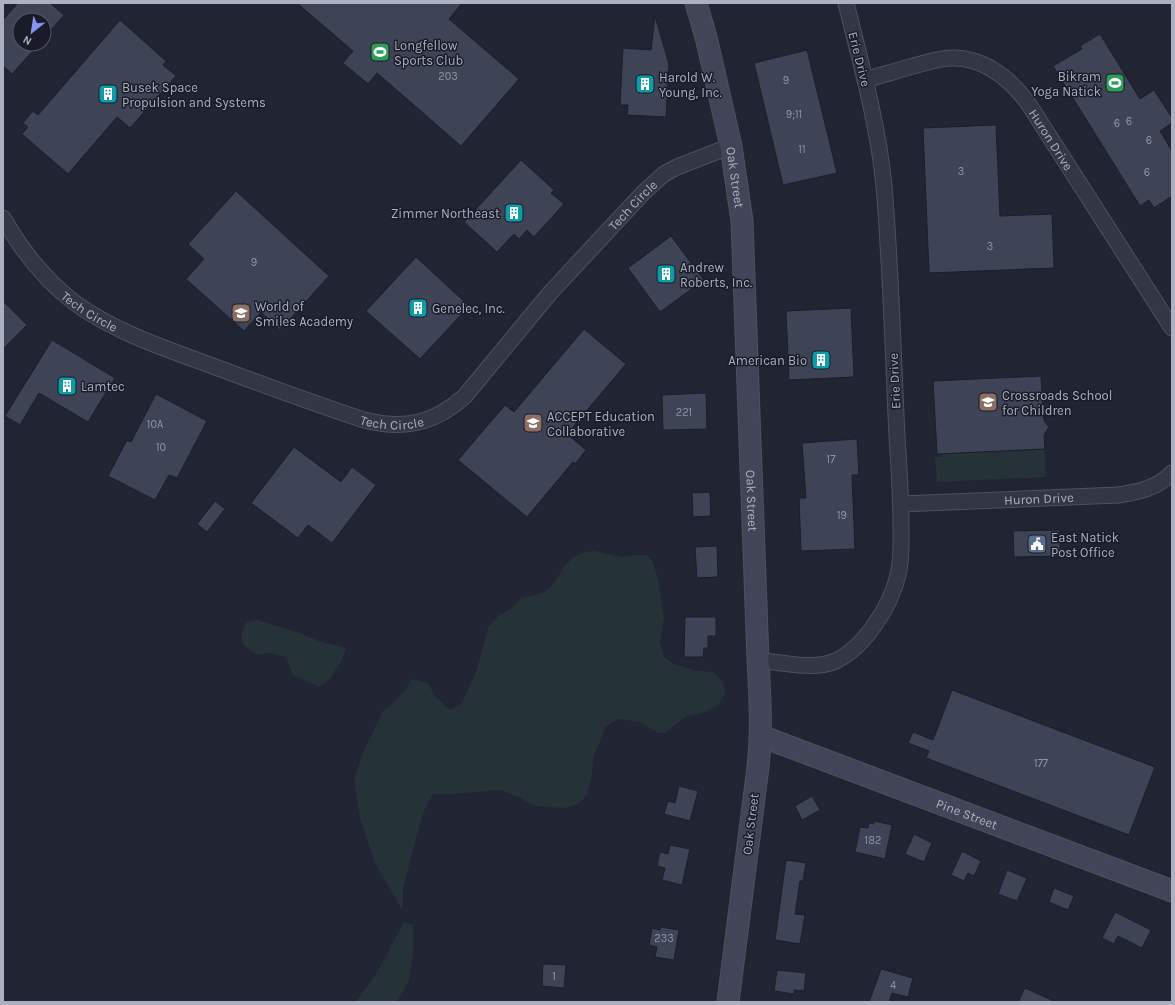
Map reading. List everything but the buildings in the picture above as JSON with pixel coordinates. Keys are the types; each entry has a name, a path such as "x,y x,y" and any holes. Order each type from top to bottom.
{"main road":[{"name":"Oak Street","path":"696,3 731,146 742,221 761,713 761,736 728,1002"},
{"name":"Pine Street","path":"761,736 1172,891"}],"street":[{"name":"Erie Drive","path":"758,660 803,664 828,663 842,656 862,640 884,610 896,582 901,557 901,504 885,198 879,146 846,3"},
{"name":"Huron Drive","path":"865,80 923,63 954,58 976,62 999,72 1016,87 1028,103 1172,328"},
{"name":"Tech Circle","path":"3,218 35,264 60,290 85,310 117,328 175,352 364,420 392,425 408,425 433,418 450,409 464,396 550,293 635,200 654,182 677,166 731,146"},
{"name":"Huron Drive","path":"901,504 1118,495 1134,493 1152,487 1166,479 1172,473"}],"shaded area":[{"path":"1045,449 1046,477 937,482 935,457 942,457 942,454"},
{"path":"594,551 622,557 647,555 653,562 658,580 664,617 660,642 664,657 674,664 697,671 713,672 723,682 725,693 719,704 706,712 687,716 665,733 658,733 640,722 618,719 605,727 593,758 592,776 587,795 579,804 565,808 532,805 519,797 500,790 433,794 423,813 403,888 403,909 401,908 375,863 360,818 354,779 364,750 383,711 406,689 412,679 428,683 435,696 450,710 461,704 476,672 488,628 498,616 512,608 522,597 545,592 556,580 570,560 581,553"},
{"path":"257,620 300,633 321,642 340,646 346,649 342,660 329,680 319,687 293,675 286,657 269,653 256,655 243,644 241,634 247,622"},
{"path":"404,922 413,925 414,948 409,981 397,1002 356,1002 376,974"}],"place":[{"name":"Longfellow Sports Club","path":"380,52"},
{"name":"Bikram Yoga Natick","path":"1115,83"},
{"name":"Harold W. Young, Inc.","path":"645,84"},
{"name":"Busek Space Propulsion and Systems","path":"108,94"},
{"name":"Zimmer Northeast","path":"514,213"},
{"name":"Andrew Roberts, Inc.","path":"666,274"},
{"name":"Genelec, Inc.","path":"418,308"},
{"name":"World of Smiles Academy","path":"241,313"},
{"name":"American Bio","path":"821,360"},
{"name":"Lamtec","path":"67,386"},
{"name":"Crossroads School for Children","path":"988,402"},
{"name":"ACCEPT Education Collaborative","path":"533,423"},
{"name":"East Natick Post Office","path":"1037,544"}]}
